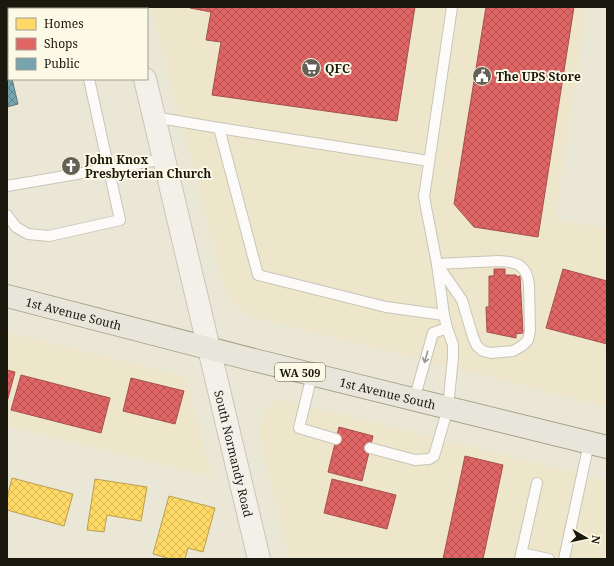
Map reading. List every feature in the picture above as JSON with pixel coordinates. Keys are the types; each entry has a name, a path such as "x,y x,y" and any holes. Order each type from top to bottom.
{"main road":[{"name":"1st Avenue South","path":"7,296 312,375 598,445"}],"street":[{"name":"South Normandy Road","path":"145,80 259,559"}],"lane":[{"path":"370,448 415,460 429,460 434,456 448,408 453,346 444,315 437,264 424,197 452,7"},
{"path":"7,215 16,227 28,234 49,236 120,220 89,80"},
{"path":"154,117 429,161"},
{"path":"219,128 258,275 386,307 444,315"},
{"path":"7,186 164,158"},
{"path":"499,261 512,262 526,271 530,285 530,331 528,340 522,346 513,351 491,353 484,351 477,346 462,300 437,264 499,261"},
{"path":"414,400 433,333 447,328"},
{"path":"312,375 299,428 336,439"},
{"path":"564,559 598,445"},
{"path":"537,483 520,556 549,559"}],"shaded area":[{"path":"151,7 587,7 555,219 607,228 607,407 246,315 227,298"},
{"path":"7,332 186,377 212,477 7,426"},
{"path":"280,399 607,481 607,559 289,559 259,435 262,417 268,406"}],"building: Homes":[{"path":"12,478 73,494 64,526 7,510 7,498"},
{"path":"95,479 147,487 141,521 107,515 104,532 87,530"},
{"path":"169,496 215,508 203,552 188,548 185,559 171,559 153,554"}],"building: Shops":[{"name":"QFC","path":"190,7 415,7 397,121 212,95 221,42 206,40 211,12"},
{"path":"486,7 574,7 538,237 474,227 454,204"},
{"path":"494,269 505,269 505,275 520,276 523,333 516,334 516,338 487,332 486,307 489,307 489,276 494,276"},
{"path":"563,269 607,281 607,344 546,328"},
{"path":"7,370 15,372 7,402"},
{"path":"21,375 110,398 101,433 11,410"},
{"path":"131,378 184,391 175,424 123,411"},
{"path":"339,427 373,436 362,481 328,472"},
{"path":"465,456 503,465 483,559 443,559"},
{"path":"332,479 396,495 387,529 324,513"}],"building: Public":[{"path":"7,70 8,80 12,80 18,104 7,107"}],"place":[{"name":"QFC","path":"311,68"},
{"name":"The UPS Store","path":"482,76"},
{"name":"John Knox Presbyterian Church","path":"71,166"}]}
